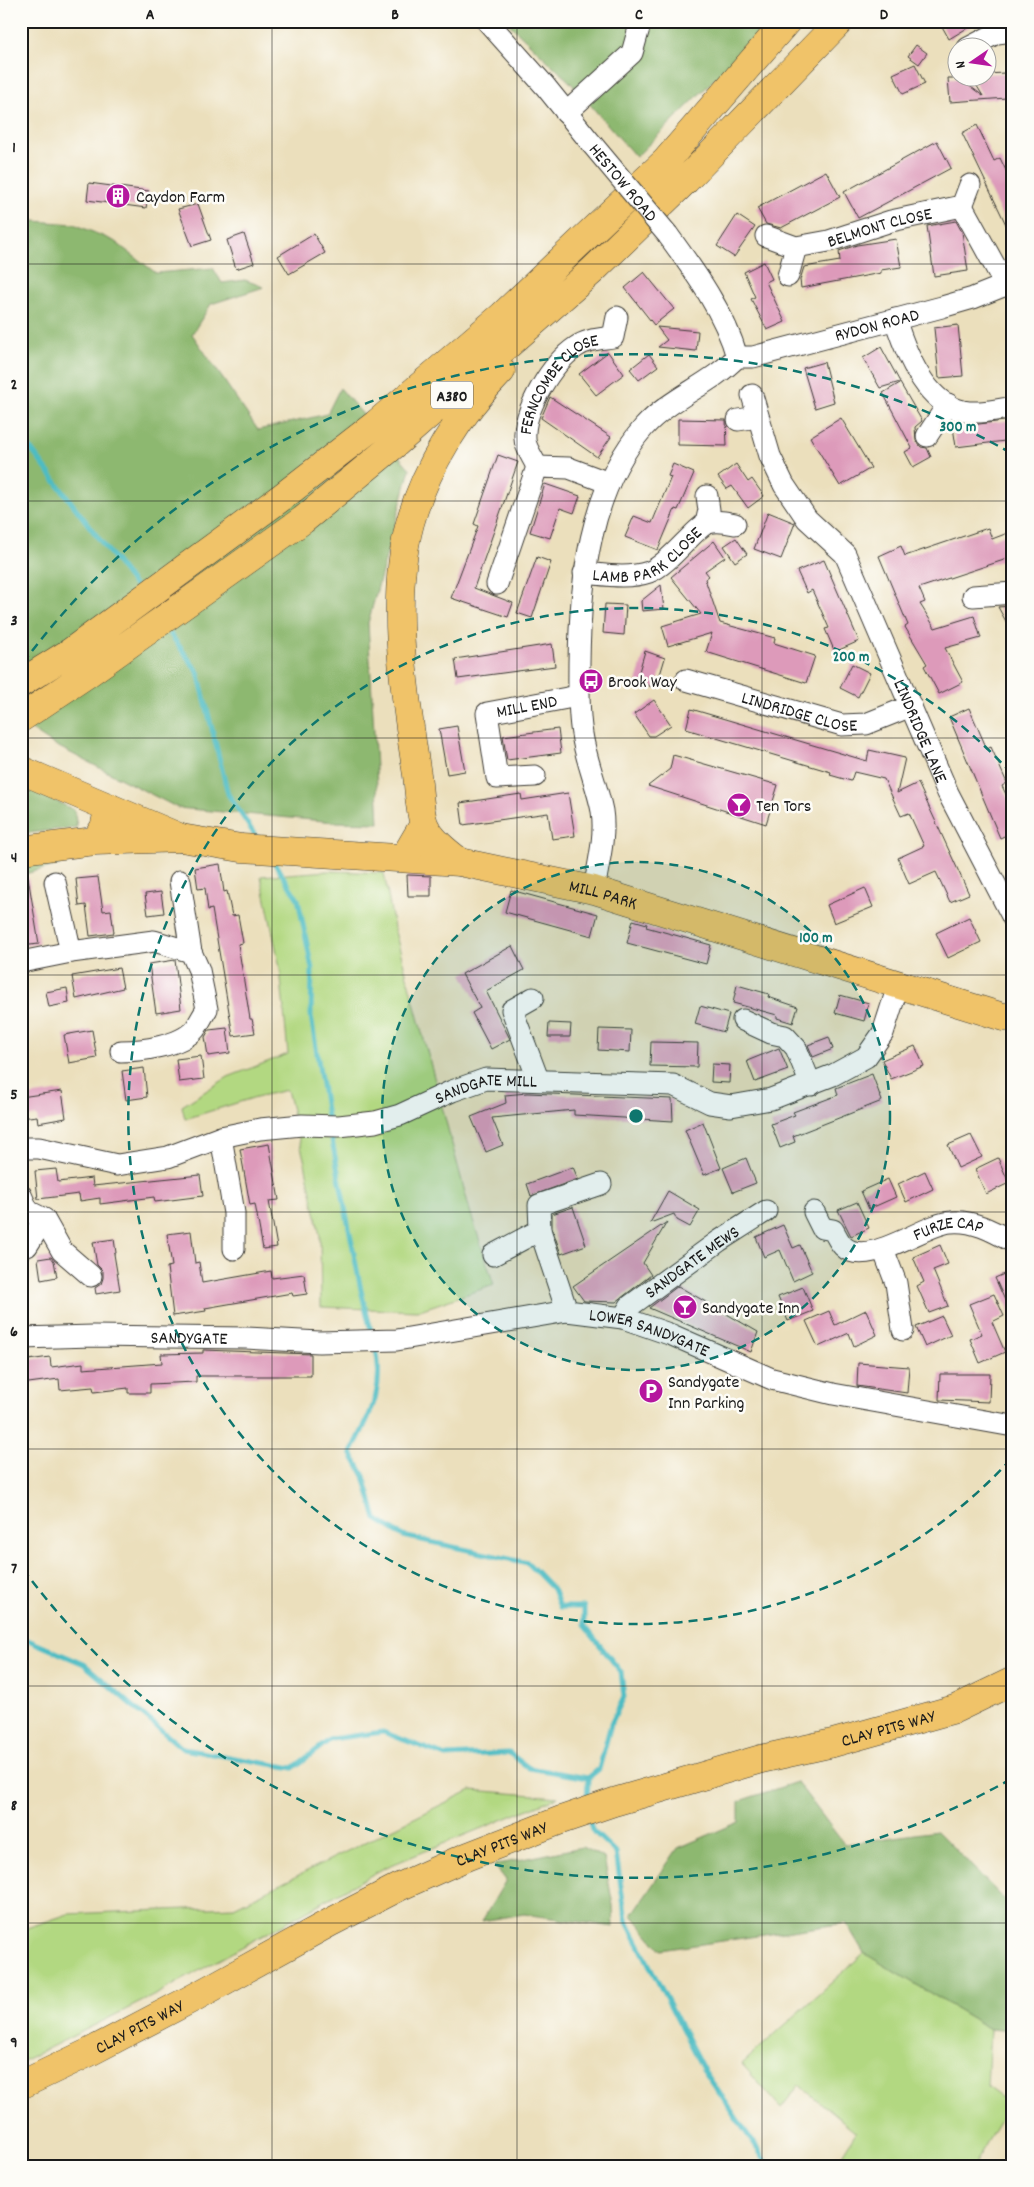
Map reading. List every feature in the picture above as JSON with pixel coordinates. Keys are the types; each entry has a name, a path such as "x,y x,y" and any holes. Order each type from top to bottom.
{"main road":[{"name":"A380","path":"21,683 72,651 282,497 376,424 495,322 666,161 787,21"},
{"name":"A380","path":"21,718 87,674 302,520 416,426 592,270 686,180 840,21"},
{"name":"A380","path":"460,862 440,845 424,824 410,733 400,611 402,564 410,523 439,453 474,402 498,374 577,294 592,270"},
{"path":"21,770 181,838"},
{"path":"95,842 104,828 108,807"},
{"path":"404,858 424,824"},
{"path":"21,850 95,842 181,838"},
{"name":"MILL PARK","path":"181,838 241,848 460,862 594,890 899,983 1003,1017 1013,1017"},
{"name":"CLAY PITS WAY","path":"21,2085 88,2053 399,1887 466,1857 561,1820 614,1802 760,1759 833,1743 955,1709 1013,1681"}],"street":[{"name":"HESTOW ROAD","path":"487,21 668,235 694,271 733,341 738,357"},
{"path":"566,113 632,53 641,21"},
{"path":"984,38 1000,28"},
{"path":"970,185 962,206 1010,284"},
{"name":"BELMONT CLOSE","path":"796,247 829,241 891,222 962,206"},
{"path":"766,236 796,247 788,276"},
{"name":"RYDON ROAD","path":"738,357 753,357 895,319 973,298 1010,284"},
{"name":"FERNCOMBE CLOSE","path":"537,468 525,440 528,418 538,392 557,366 576,347 589,340 613,337 618,317"},
{"path":"895,319 904,348 922,380 948,404 962,411 984,412 1013,407"},
{"path":"594,890 602,834 602,811 582,734 578,696 579,615 584,573 609,483 616,467 644,427 669,406 727,368 738,357"},
{"name":"LINDRIDGE LANE","path":"752,395 748,419 770,456 784,486 808,519 845,554 948,792 1013,918"},
{"path":"927,436 948,404"},
{"path":"496,584 537,468 569,468 609,483"},
{"name":"LAMB PARK CLOSE","path":"584,573 624,577 650,572 678,551 706,523 709,510 707,496"},
{"name":"LAMB PARK CLOSE","path":"706,523 721,521 734,524"},
{"path":"973,596 1013,593"},
{"name":"LINDRIDGE CLOSE","path":"686,680 842,725 866,724 912,706"},
{"name":"MILL END","path":"535,776 497,778 487,712 578,696"},
{"path":"121,1051 146,1051 172,1042 194,1031 207,1009 199,970 191,952 180,881"},
{"path":"55,882 71,952"},
{"path":"21,962 71,952 154,941 191,952"},
{"name":"SANDGATE MILL","path":"21,1148 39,1148 117,1165 168,1157 222,1137 260,1129 339,1126 375,1122 400,1115 452,1091 486,1079 538,1079 673,1085 710,1103 731,1106 771,1099 811,1085 866,1057 884,1032 899,983"},
{"path":"533,998 512,1010 538,1079"},
{"path":"743,1020 772,1033 785,1036 796,1048 811,1085"},
{"path":"222,1137 234,1213 234,1249"},
{"path":"567,1311 540,1230 539,1205 601,1184"},
{"path":"21,1195 28,1211 44,1219 62,1251 91,1276"},
{"name":"SANDGATE MEWS","path":"623,1318 630,1306 719,1241 766,1212"},
{"name":"FURZE CAP","path":"814,1212 822,1228 833,1230 844,1248 857,1253 883,1249 950,1221 977,1223 1013,1242"},
{"path":"27,1246 44,1219"},
{"path":"493,1255 540,1230"},
{"path":"883,1249 896,1283 903,1330"},
{"name":"LOWER SANDYGATE","path":"356,1341 397,1340 567,1311 623,1318 672,1335 772,1379 890,1406 952,1414 1013,1426"},
{"name":"SANDYGATE","path":"21,1338 141,1337 246,1338 319,1342 356,1341"}],"green space":[{"path":"506,21 763,21 766,25 731,63 636,157 572,84"},
{"path":"21,220 74,224 114,241 156,273 213,268 222,283 245,280 264,287 211,304 192,334 258,430 327,414 340,388 410,469 368,623 379,823 335,822 178,808 53,744 21,723"},
{"path":"21,784 74,810 77,827 21,834"},
{"path":"107,852 21,875 21,862"},
{"path":"328,871 384,873 394,928 470,1211 494,1285 417,1311 321,1307 320,1236 287,1090 256,1097 185,1119 182,1106 228,1077 288,1054 280,968 261,876"},
{"path":"797,1782 844,1844 937,1831 1013,1908 1013,2031 990,2029 864,1953 846,1923 661,1950 632,1915 678,1848 739,1822 739,1801"},
{"path":"471,1790 558,1797 384,1868 159,1993 21,2062 21,1930 68,1914 234,1907"},
{"path":"582,1847 604,1858 613,1905 614,1927 524,1914 482,1921 506,1880 494,1865"},
{"path":"864,1953 990,2029 987,2087 1010,2104 973,2166 835,2166 856,2132 799,2085 781,2108 742,2064"}],"building":[{"path":"939,21 979,21 951,38 948,38"},
{"path":"916,45 927,53 919,64 908,56"},
{"path":"915,64 925,84 903,94 893,74"},
{"path":"996,73 1005,73 1007,98 950,102 949,88 972,88 983,96 978,88 996,88"},
{"path":"977,125 994,161 1000,158 1013,185 1013,239 962,133"},
{"path":"937,141 951,168 858,218 844,192"},
{"path":"826,171 840,197 781,228 766,224 757,208"},
{"name":"Caydon Farm","path":"89,183 149,191 146,208 87,200"},
{"path":"198,204 211,240 192,246 178,209"},
{"path":"737,215 755,227 734,257 717,246"},
{"path":"956,221 962,232 968,271 934,276 927,226"},
{"path":"244,234 254,263 236,269 227,240"},
{"path":"314,234 325,253 289,274 278,256"},
{"path":"896,239 901,267 881,270 881,273 801,288 800,280 804,267 840,261 839,251 857,245"},
{"path":"764,262 772,279 766,282 785,322 767,330 751,299 755,297 744,272"},
{"path":"644,272 674,309 654,325 625,288"},
{"path":"958,325 963,376 939,378 934,328"},
{"path":"657,327 698,331 696,351 658,347 667,340"},
{"path":"881,347 900,382 880,388 863,358"},
{"path":"608,352 624,374 596,395 579,374"},
{"path":"649,354 658,366 639,380 630,369"},
{"path":"824,362 834,402 815,408 803,368"},
{"path":"900,383 922,421 915,427 916,441 921,447 927,448 931,457 913,467 905,452 912,448 883,393"},
{"path":"550,397 611,437 597,457 541,418"},
{"path":"841,418 871,468 840,486 810,437"},
{"path":"678,419 726,420 727,446 678,445"},
{"path":"1013,420 1013,440 956,447 953,427"},
{"path":"498,455 518,462 474,588 513,603 508,617 451,598 478,526 474,524"},
{"path":"673,464 694,473 678,510 675,509 658,550 625,537 634,516 652,523 671,477 668,476"},
{"path":"736,464 748,482 752,479 764,496 748,508 732,486 727,489 718,477"},
{"path":"545,484 580,496 574,513 560,508 550,538 530,532"},
{"path":"768,512 795,523 781,559 754,549"},
{"path":"988,528 992,539 1013,531 1013,557 919,588 925,602 920,604 935,628 974,616 981,638 945,648 963,682 939,694 924,666 927,664 905,627 908,625 879,556 901,546 905,556"},
{"path":"736,538 747,554 735,562 724,546"},
{"path":"714,541 725,557 705,571 709,576 705,579 720,623 775,638 774,643 815,656 806,683 706,652 712,633 668,646 662,626 701,614 671,577"},
{"path":"537,557 551,562 532,618 517,613"},
{"path":"824,560 859,641 839,650 834,650 825,629 829,628 812,590 807,593 797,571"},
{"path":"661,585 664,609 642,611 641,601"},
{"path":"605,604 626,605 624,635 603,633"},
{"path":"1013,606 1013,634 998,607"},
{"path":"552,644 555,666 458,679 455,659"},
{"path":"645,651 665,658 656,688 636,682"},
{"path":"852,664 870,673 858,697 840,688"},
{"path":"654,700 671,725 654,736 649,736 634,714"},
{"path":"969,708 987,749 991,747 1007,783 1002,786 1013,809 1013,832 1000,838 949,717"},
{"path":"691,709 867,761 869,750 905,758 897,793 918,783 969,894 950,902 936,872 909,884 898,858 924,846 909,813 901,816 884,779 854,772 851,781 830,775 831,772 686,729"},
{"path":"457,726 465,771 447,774 439,729"},
{"path":"558,729 561,753 507,760 503,736"},
{"name":"Ten Tors","path":"673,755 778,785 766,824 648,786 670,769"},
{"path":"568,793 575,836 552,839 548,813 463,825 460,803 521,794 522,800"},
{"path":"220,864 224,892 227,891 232,916 238,915 243,943 238,944 250,1019 252,1019 255,1033 233,1036 212,909 208,910 205,888 198,889 195,868"},
{"path":"407,875 431,876 431,896 408,896"},
{"path":"21,877 28,877 39,944 21,946"},
{"path":"98,877 103,911 111,910 114,933 90,936 86,905 79,906 76,879"},
{"path":"865,888 873,907 834,923 827,905"},
{"path":"511,890 598,914 592,936 505,912"},
{"path":"161,892 164,913 148,915 145,894"},
{"path":"969,917 981,942 948,958 936,933"},
{"path":"633,920 647,924 646,927 711,945 706,964 627,943"},
{"path":"512,946 524,970 486,991 510,1039 491,1049 472,1013 480,1008 462,974"},
{"path":"175,960 181,1009 156,1013 149,964"},
{"path":"119,968 123,988 76,999 72,976"},
{"path":"737,985 769,994 768,997 798,1007 793,1023 777,1018 777,1015 733,1003"},
{"path":"67,988 69,1003 49,1007 46,992"},
{"path":"840,995 869,1003 864,1021 835,1013"},
{"path":"700,1006 729,1014 724,1032 695,1024"},
{"path":"549,1023 571,1024 570,1037 548,1037"},
{"path":"227,1028 230,1053 208,1056 205,1037 209,1030"},
{"path":"599,1029 631,1030 630,1052 598,1050"},
{"path":"92,1030 97,1058 69,1063 64,1035"},
{"path":"829,1037 833,1049 813,1057 808,1045"},
{"path":"651,1042 698,1043 697,1067 650,1066"},
{"path":"915,1046 924,1066 891,1079 882,1060"},
{"path":"779,1048 788,1070 755,1082 747,1061"},
{"path":"201,1056 204,1079 179,1082 176,1059"},
{"path":"712,1064 730,1065 729,1083 711,1082"},
{"path":"144,1068 147,1097 126,1100 122,1071"},
{"path":"872,1074 882,1101 793,1136 795,1142 780,1148 771,1124 795,1115 793,1112 838,1095 836,1088"},
{"path":"62,1091 66,1118 38,1123 37,1116 21,1118 21,1097"},
{"path":"527,1093 672,1099 673,1121 574,1115 574,1110 492,1118 503,1145 486,1152 471,1117 506,1103 505,1095"},
{"path":"703,1122 721,1168 704,1175 685,1130"},
{"path":"971,1135 982,1157 958,1168 948,1145"},
{"path":"269,1144 279,1200 269,1201 277,1247 263,1249 255,1204 250,1205 240,1149"},
{"path":"746,1158 756,1183 733,1192 723,1168"},
{"path":"998,1158 1009,1183 986,1194 975,1169"},
{"path":"573,1167 578,1179 531,1196 527,1184"},
{"path":"56,1169 58,1182 92,1178 93,1186 200,1175 203,1196 155,1202 154,1197 100,1204 100,1198 80,1201 79,1194 38,1199 35,1171"},
{"path":"925,1171 933,1189 906,1202 898,1184"},
{"path":"888,1179 896,1197 869,1209 861,1191"},
{"path":"668,1191 700,1210 690,1227 677,1220 674,1214 650,1223"},
{"path":"857,1202 869,1228 851,1236 838,1210"},
{"path":"573,1207 586,1245 561,1254 552,1228 552,1214"},
{"path":"667,1222 643,1263 651,1275 616,1302 584,1301 573,1286"},
{"path":"783,1225 793,1248 800,1245 812,1272 793,1281 780,1250 764,1257 756,1237"},
{"path":"191,1231 195,1263 199,1262 202,1283 271,1271 272,1278 304,1274 307,1294 293,1296 292,1293 205,1308 206,1311 173,1316 167,1267 172,1266 167,1234"},
{"path":"114,1239 116,1253 114,1254 120,1290 96,1294 95,1288 101,1284 103,1271 97,1265 93,1242"},
{"path":"940,1245 948,1264 933,1270 948,1306 929,1313 917,1286 924,1282 913,1257"},
{"path":"51,1257 54,1261 57,1277 41,1280 38,1259"},
{"path":"1013,1270 1013,1318 995,1278"},
{"path":"678,1286 758,1332 751,1352 649,1308"},
{"path":"803,1287 813,1311 788,1321 778,1297"},
{"path":"994,1294 1004,1316 992,1322 1005,1352 980,1363 970,1339 982,1334 969,1304"},
{"path":"866,1310 877,1335 854,1346 849,1333 818,1347 806,1321 829,1311 835,1325"},
{"path":"942,1316 951,1335 925,1347 916,1327"},
{"path":"203,1350 311,1354 311,1376 196,1376 196,1382 150,1384 150,1393 128,1393 128,1388 94,1392 93,1387 60,1390 59,1379 21,1384 21,1361 50,1357 51,1367 83,1363 83,1369 162,1363 161,1354 203,1353"},
{"path":"858,1363 909,1367 907,1393 857,1386"},
{"path":"940,1374 990,1374 989,1402 939,1400"}],"waterway":[{"path":"21,436 134,585"},
{"path":"171,635 198,672 228,794 255,835"},
{"path":"275,864 298,899 312,969 311,1016 328,1122"},
{"path":"330,1130 361,1290 372,1335"},
{"path":"375,1345 379,1375 377,1388 370,1414 351,1453 364,1476 376,1519 403,1536 528,1563 553,1589 560,1607 584,1607 584,1625 621,1672 624,1697 611,1724 599,1769 588,1778"},
{"path":"21,1637 84,1664 183,1749 293,1768 331,1739 383,1732 446,1756 509,1753 529,1768 588,1778 587,1803"},
{"path":"589,1819 592,1830 616,1853 626,1920 703,2069 769,2166"}],"place":[{"name":"Caydon Farm","path":"118,196"},
{"name":"Brook Way","path":"591,681"},
{"name":"Ten Tors","path":"739,805"},
{"name":"Sandygate Inn","path":"685,1307"},
{"name":"Sandygate Inn Parking","path":"651,1391"}]}
